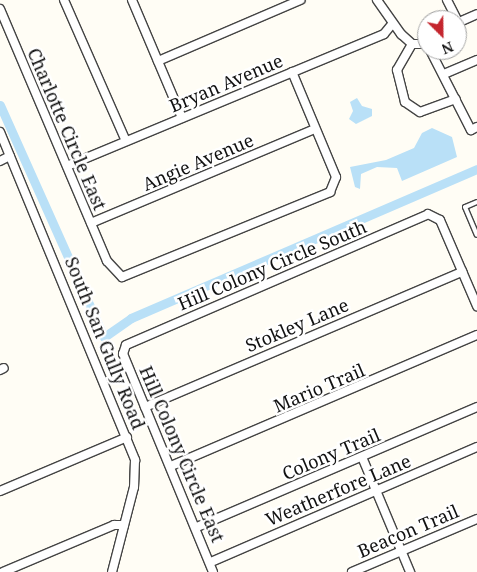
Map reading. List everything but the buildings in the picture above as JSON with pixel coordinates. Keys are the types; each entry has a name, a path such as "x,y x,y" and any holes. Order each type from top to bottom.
{"street":[{"path":"64,0 126,141"},
{"path":"158,61 300,0"},
{"path":"377,0 392,24 412,44 417,44"},
{"path":"135,1 182,118"},
{"name":"Charlotte Circle East","path":"0,9 107,261 116,274 129,277 330,192 336,182 316,129"},
{"name":"Bryan Avenue","path":"68,166 384,34 392,24"},
{"path":"412,44 397,70 404,102 420,112 456,99"},
{"path":"436,60 471,130 477,127"},
{"path":"444,74 477,60"},
{"path":"292,72 316,129"},
{"name":"Angie Avenue","path":"91,223 316,129"},
{"name":"South San Gully Road","path":"0,132 127,437 136,469 112,572"},
{"path":"0,160 10,156"},
{"name":"Hill Colony Circle South","path":"124,348 382,234 434,215 462,272"},
{"path":"462,272 477,306"},
{"name":"Stokley Lane","path":"145,407 462,272"},
{"name":"Mario Trail","path":"171,466 477,335"},
{"name":"Hill Colony Circle East","path":"124,348 145,407 197,527 213,572"},
{"name":"Colony Trail","path":"197,527 477,407"},
{"path":"0,491 127,437"},
{"name":"Weatherfore Lane","path":"211,562 477,447"},
{"path":"362,457 410,572"},
{"name":"Beacon Trail","path":"352,572 477,519"},
{"path":"3,572 114,525 124,525"}],"lane":[{"path":"477,202 465,207 477,235"}],"water":[{"path":"357,98 362,106 372,109 372,116 356,124 349,119 353,111 350,102"},
{"path":"432,128 452,137 457,157 402,181 397,168 377,167 361,174 360,189 355,187 350,167 386,160 414,148 422,133"}],"waterway":[{"path":"0,105 104,337 131,318 477,169"}]}
